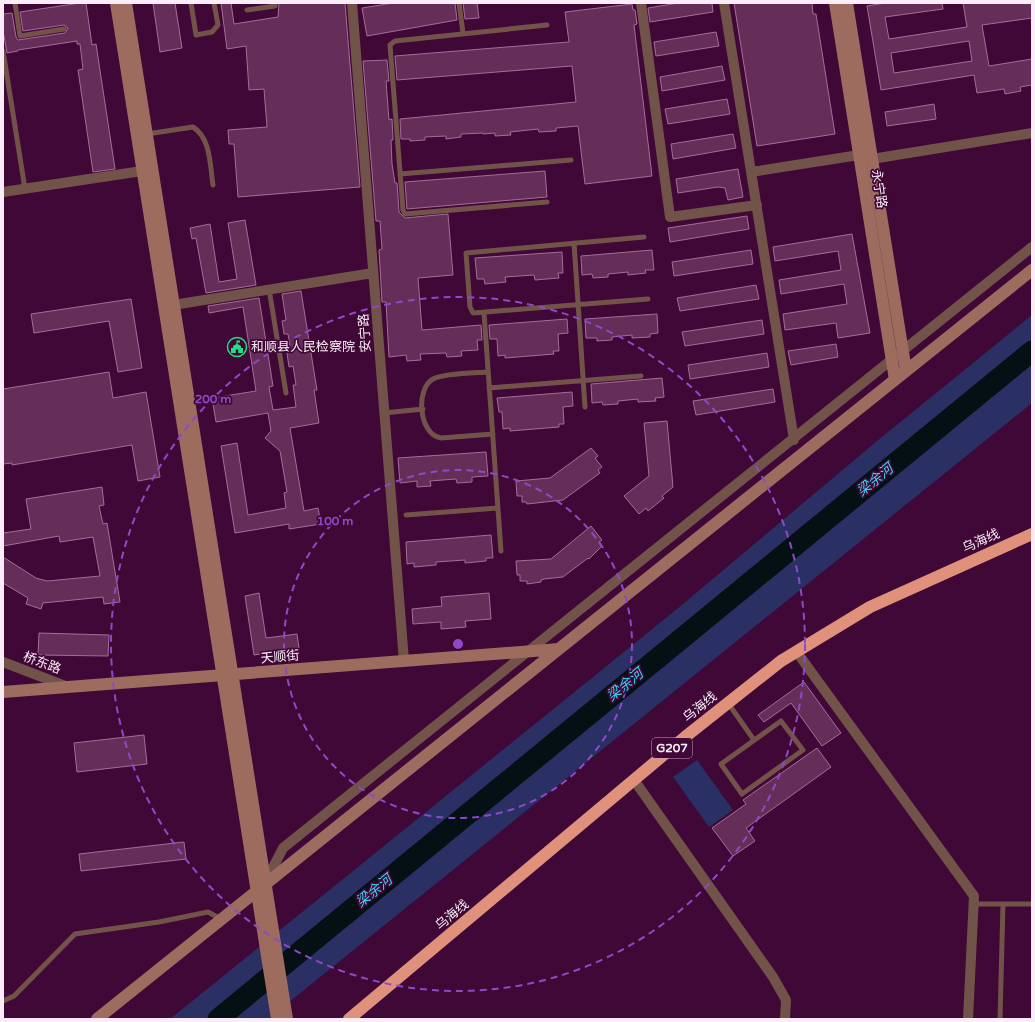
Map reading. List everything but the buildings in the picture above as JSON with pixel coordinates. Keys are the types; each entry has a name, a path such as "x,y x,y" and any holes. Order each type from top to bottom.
{"highway":[{"name":"乌海线","path":"349,1019 634,780 728,703 796,651 842,623 892,596 1032,534"}],"main road":[{"path":"116,3 142,171 283,1018"},
{"path":"126,3 173,305 227,675"},
{"name":"永宁路","path":"835,3 895,380"},
{"name":"永宁路","path":"847,3 906,372"},
{"path":"97,1019 1032,270"},
{"name":"天顺街","path":"3,692 71,688 559,649"}],"street":[{"name":"安宁路","path":"352,3 404,661"},
{"path":"641,3 670,217 756,205"},
{"path":"724,3 794,440"},
{"path":"872,159 1032,133"},
{"path":"751,172 859,155"},
{"path":"3,192 142,171"},
{"path":"261,887 283,848 794,440 1032,247"},
{"path":"173,305 373,273"},
{"path":"796,651 974,896 968,1019"},
{"name":"桥东路","path":"3,662 71,688"},
{"path":"634,780 782,990 786,1000 785,1019"}],"lane":[{"path":"15,3 20,36 64,29"},
{"path":"191,3 196,35 212,32 218,25 214,3"},
{"path":"247,10 275,6 275,3"},
{"path":"459,3 463,33"},
{"path":"547,25 395,41 390,45 403,210 405,214 547,202"},
{"path":"3,51 26,189"},
{"path":"146,134 193,126 199,130 205,140 213,185"},
{"path":"400,174 571,160"},
{"path":"644,237 466,253 470,307 473,314 648,299"},
{"path":"574,243 585,407"},
{"path":"269,289 286,393"},
{"path":"484,312 501,551"},
{"path":"488,372 438,377 431,380 422,400 428,431 437,438 493,434"},
{"path":"489,388 641,376"},
{"path":"384,413 423,410"},
{"path":"406,515 498,508"},
{"path":"728,703 754,740"},
{"path":"781,721 802,750 742,794 721,764 754,740 781,721"},
{"path":"974,904 1032,904"},
{"path":"1000,1019 1004,904"},
{"path":"3,1001 14,996 75,934 159,922 208,912 221,919"}],"shaded area":[{"path":"1032,315 1032,403 268,1019 170,1019 677,609 877,441"},
{"path":"697,760 733,810 709,827 673,777"}],"waterway":[{"name":"梁余河","path":"218,1019 1032,351"}],"place":[{"name":"和顺县人民检察院","path":"237,347"}]}
